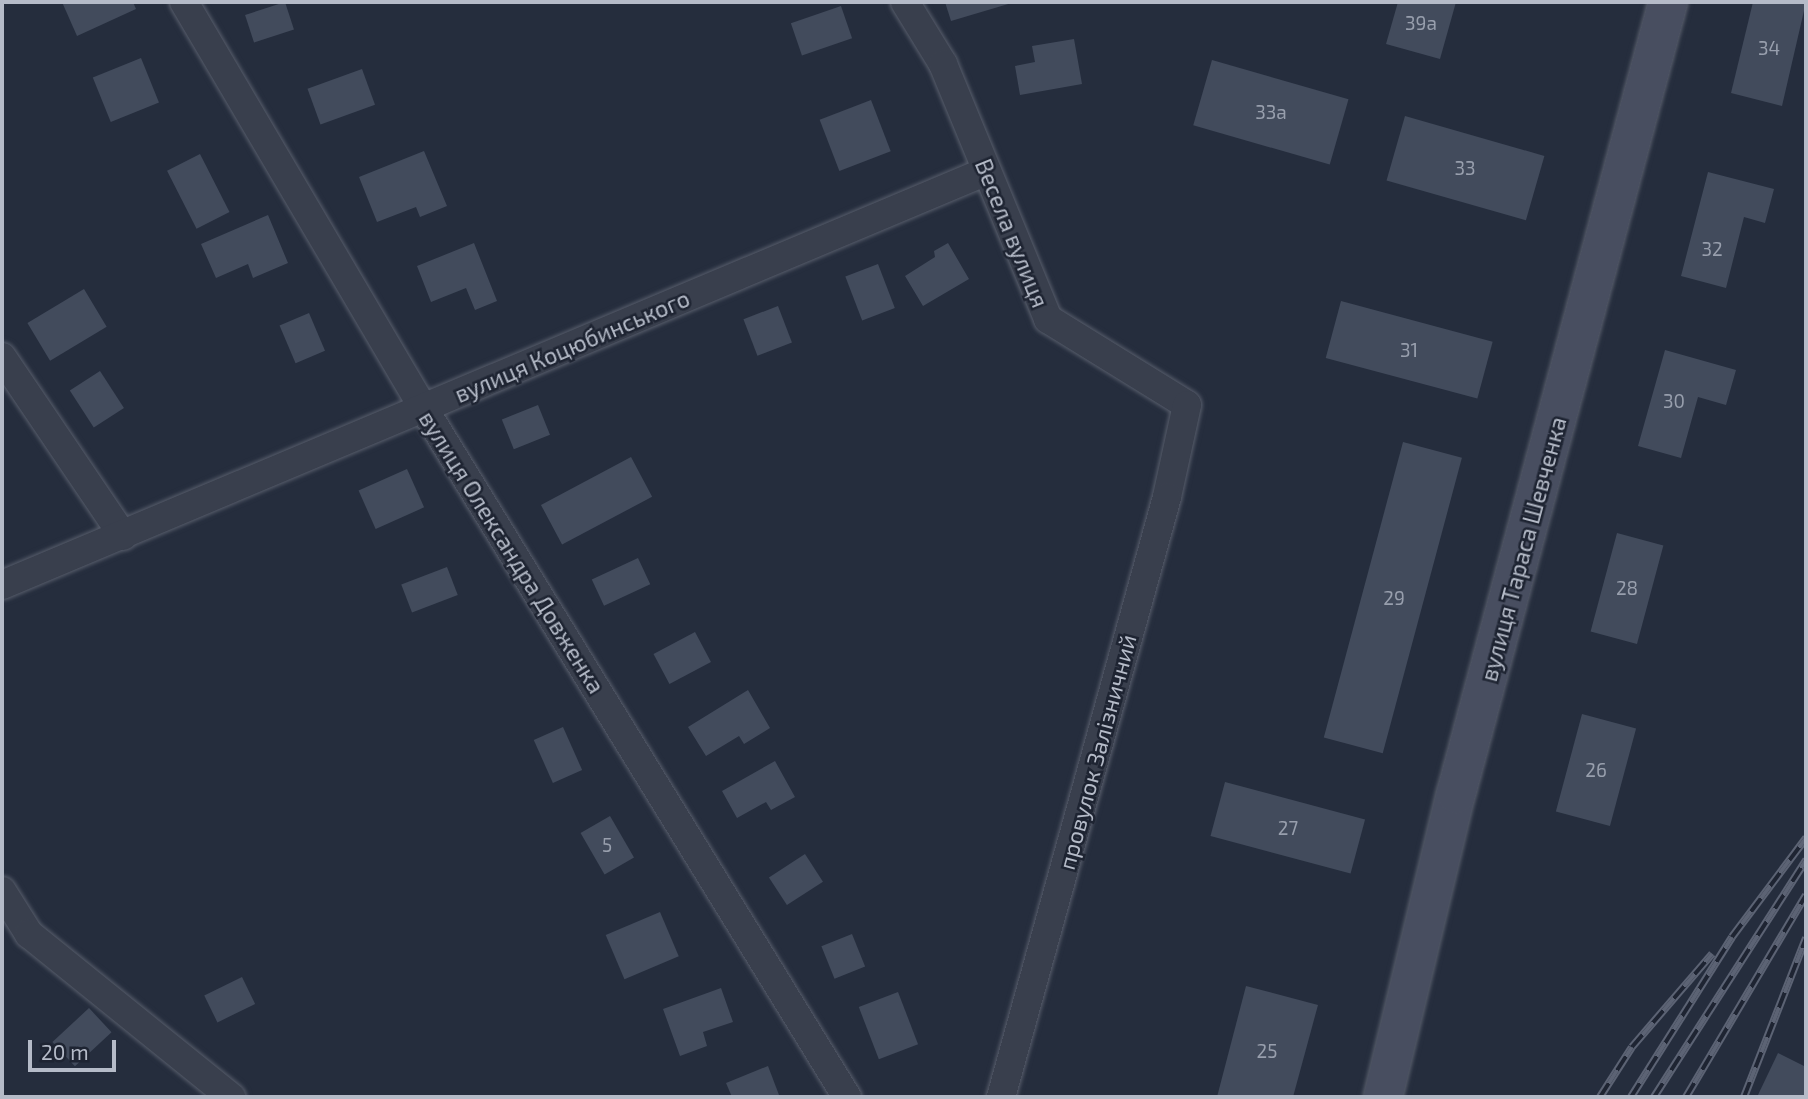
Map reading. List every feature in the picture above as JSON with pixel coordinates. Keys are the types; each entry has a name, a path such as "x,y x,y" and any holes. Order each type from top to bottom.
{"main road":[{"name":"вулиця Тараса Шевченка","path":"1383,1097 1456,794 1668,2"}],"street":[{"name":"вулиця Олександра Довженка","path":"184,2 424,409 847,1097"},
{"name":"Весела вулиця","path":"905,2 943,64 1048,319 1187,405"},
{"name":"вулиця Коцюбинського","path":"2,585 987,171"},
{"path":"2,357 123,536"},
{"name":"провулок Залізничний","path":"1000,1097 1120,671 1187,405"},
{"path":"2,891 29,934 231,1097"}],"building":[{"path":"62,2 133,2 136,9 77,36"},
{"path":"285,2 294,30 254,43 245,15"},
{"path":"945,2 1015,2 951,21"},
{"path":"1398,2 1456,2 1440,59 1386,44"},
{"path":"1753,2 1806,2 1782,106 1731,93"},
{"path":"841,6 852,38 802,55 791,23"},
{"path":"1074,39 1082,84 1020,95 1015,66 1035,62 1032,46"},
{"path":"141,58 159,103 111,122 93,77"},
{"path":"1212,60 1348,99 1330,165 1193,125"},
{"path":"362,69 375,105 320,125 307,89"},
{"path":"871,100 891,151 839,171 820,120"},
{"path":"1405,116 1544,156 1526,220 1387,180"},
{"path":"424,151 447,206 420,217 416,207 377,222 359,177"},
{"path":"200,154 230,212 197,229 167,171"},
{"path":"1708,172 1774,189 1765,223 1744,217 1726,288 1681,276"},
{"path":"268,215 288,263 253,278 248,264 216,278 201,244"},
{"path":"474,243 497,301 475,310 466,288 431,302 417,266"},
{"path":"948,243 969,279 923,306 905,276 935,257 934,251"},
{"path":"878,264 895,308 862,320 845,277"},
{"path":"84,289 107,327 50,361 27,323"},
{"path":"1341,301 1493,342 1477,399 1326,358"},
{"path":"778,306 792,342 757,356 743,319"},
{"path":"309,313 325,351 296,363 280,326"},
{"path":"1665,350 1736,370 1726,405 1698,397 1681,458 1638,446"},
{"path":"100,371 124,408 94,428 70,391"},
{"path":"538,405 550,435 514,449 502,420"},
{"path":"1403,442 1462,458 1383,753 1324,738"},
{"path":"631,457 652,497 562,545 541,505"},
{"path":"407,469 424,507 376,529 359,491"},
{"path":"1617,533 1663,545 1637,644 1591,632"},
{"path":"638,558 650,584 604,606 592,580"},
{"path":"447,567 458,595 412,613 401,585"},
{"path":"695,632 711,662 669,684 654,654"},
{"path":"748,690 770,728 744,744 739,736 706,756 688,727"},
{"path":"1582,714 1636,728 1610,826 1556,812"},
{"path":"563,727 582,770 553,783 534,740"},
{"path":"775,761 795,797 771,810 766,802 737,818 722,791"},
{"path":"1225,782 1365,820 1351,874 1211,836"},
{"path":"610,816 634,858 605,875 581,833"},
{"path":"805,854 823,882 787,905 769,877"},
{"path":"660,912 679,956 624,979 606,935"},
{"path":"852,934 865,966 835,979 821,946"},
{"path":"242,977 255,1004 217,1022 204,995"},
{"path":"1246,986 1318,1005 1293,1097 1217,1097"},
{"path":"721,988 733,1022 703,1032 707,1046 680,1056 663,1009"},
{"path":"898,992 918,1044 879,1059 859,1007"},
{"path":"89,1008 112,1032 75,1066 52,1042"},
{"path":"1778,1053 1806,1067 1806,1097 1757,1097"},
{"path":"768,1066 779,1095 732,1097 726,1083"}],"railway":[{"path":"1631,1097 1732,937 1806,838"},
{"path":"1654,1097 1806,860"},
{"path":"1686,1097 1806,895"},
{"path":"1744,1097 1806,938"},
{"path":"1600,1097 1632,1047 1712,954"}]}
